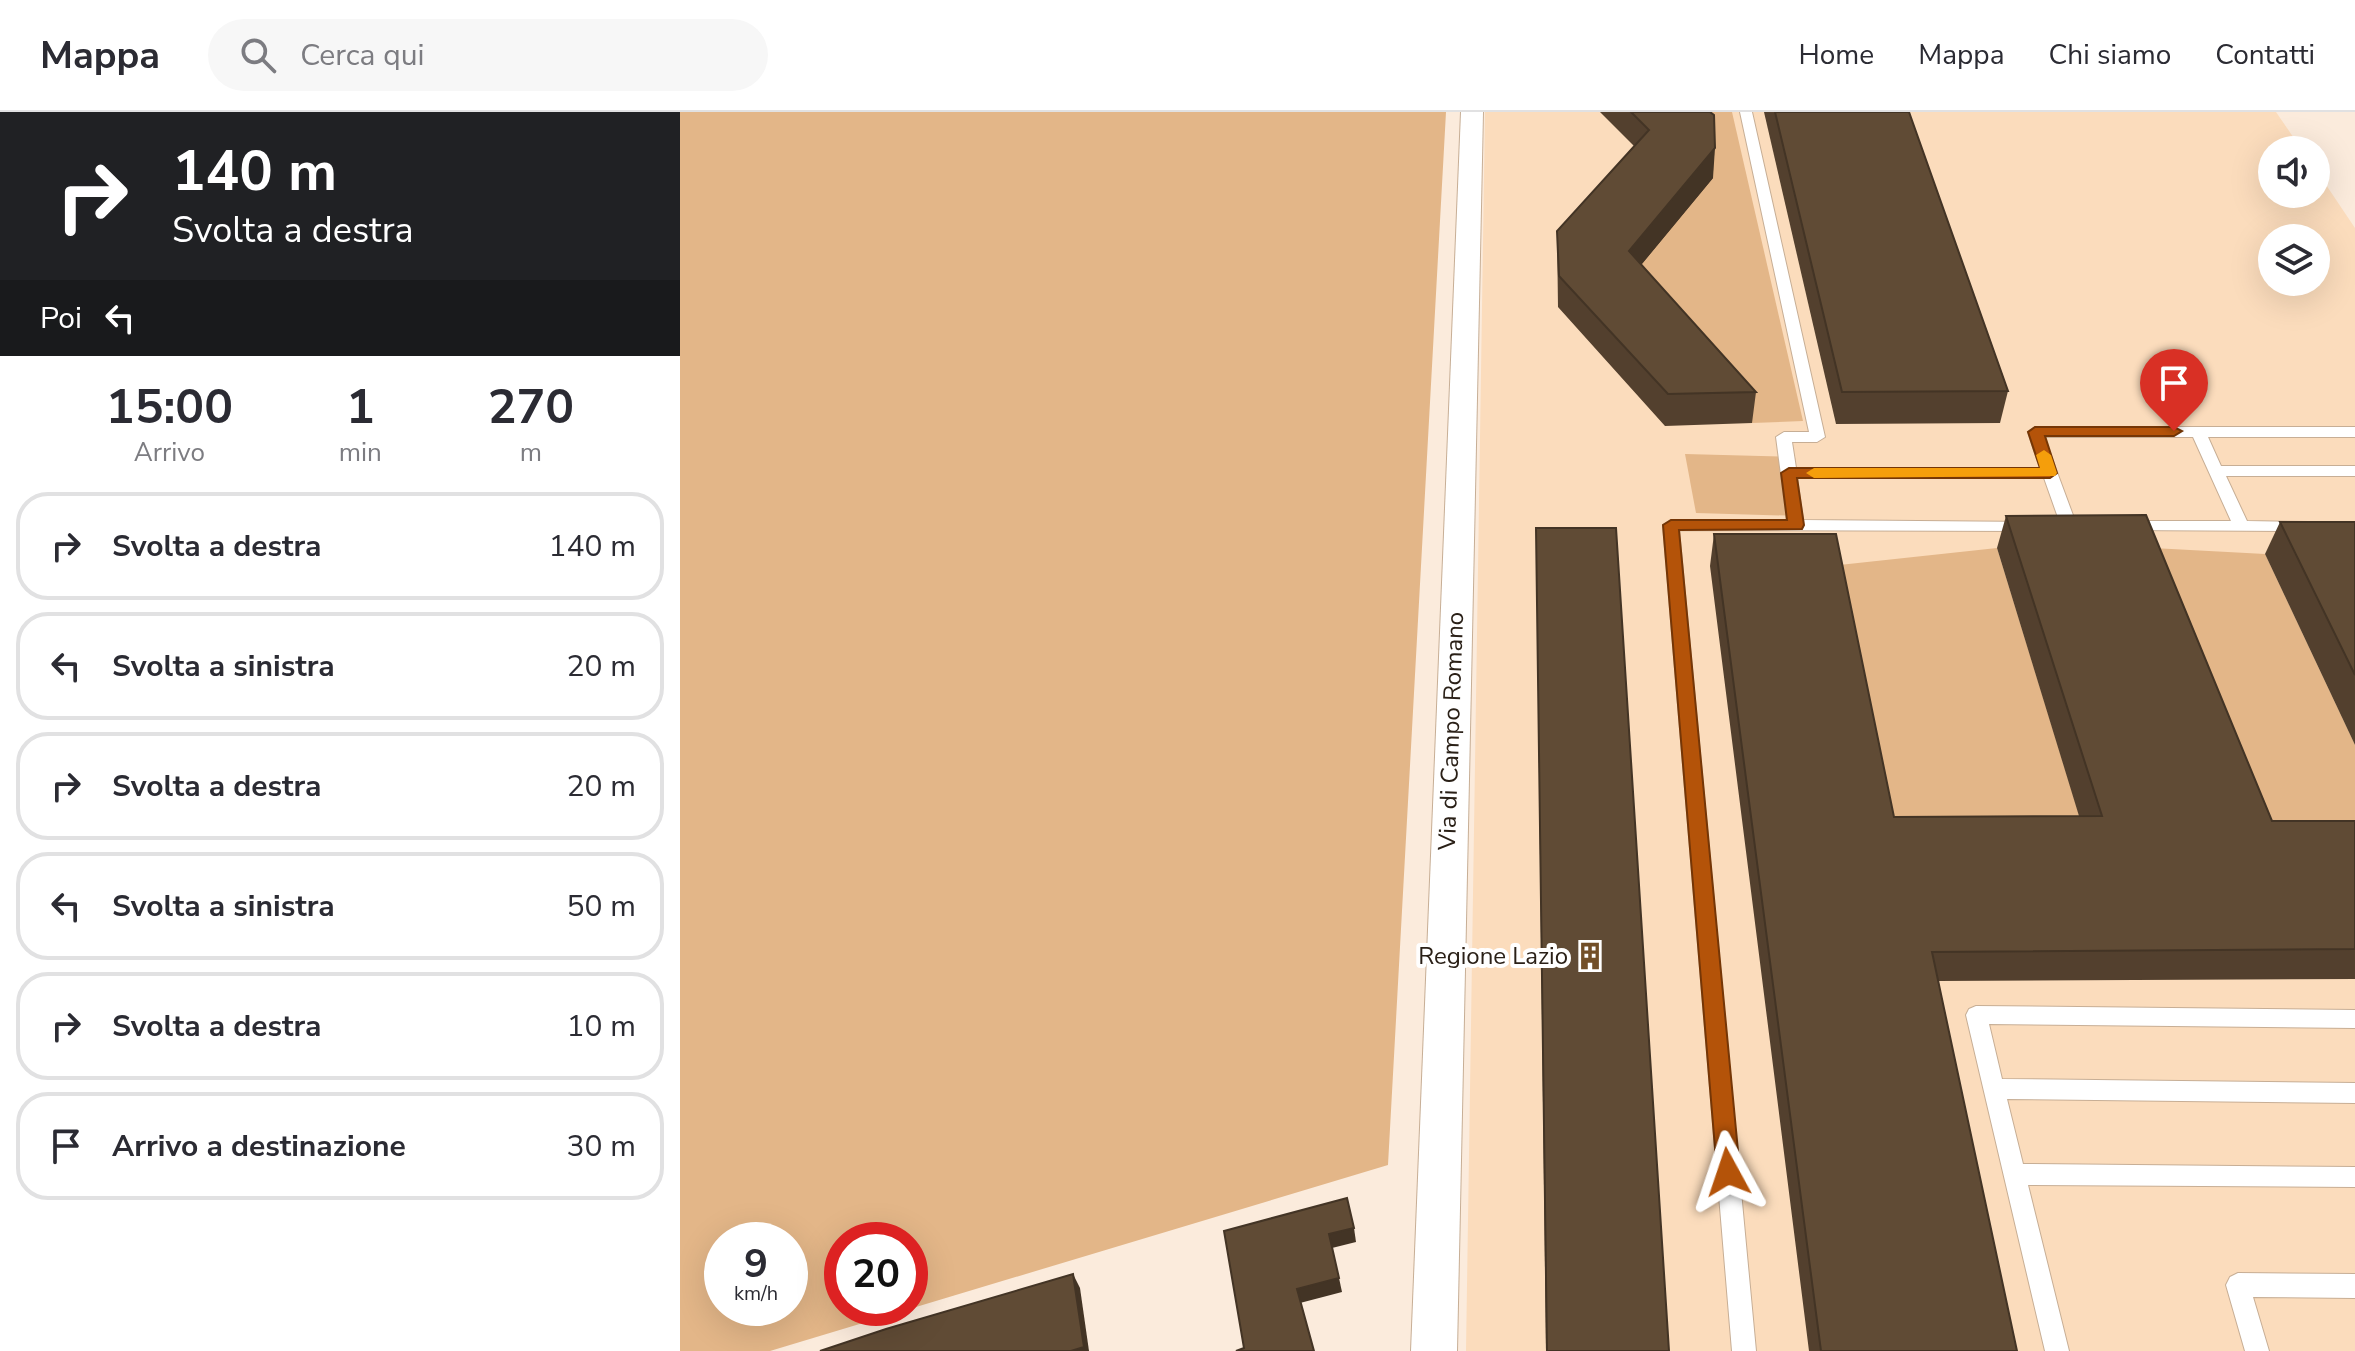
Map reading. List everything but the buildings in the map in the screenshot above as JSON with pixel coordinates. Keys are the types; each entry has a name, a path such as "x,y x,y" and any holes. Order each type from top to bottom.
{"street":[{"name":"Via di Campo Romano","path":"1434,1351 1472,112"}],"lane":[{"path":"1746,112 1817,437 1784,437 1796,525"},
{"path":"2198,431 2241,526"},
{"path":"1744,1351 1671,525 2061,526 2050,473 2035,432 2355,432"},
{"path":"2216,471 2355,471"},
{"path":"1789,473 2050,473"},
{"path":"2116,526 2324,526"},
{"path":"2057,1351 1976,1015 2355,1019"},
{"path":"1994,1089 2355,1093"},
{"path":"2015,1174 2355,1177"},
{"path":"2257,1351 2238,1285 2355,1286"}],"shaded area":[{"path":"680,112 1446,112 1388,1165 928,1303 928,1222 824,1222 824,1326 853,1326 770,1351 680,1351"},
{"name":"Regione Lazio","path":"1485,112 2276,112 2292,136 2258,136 2258,208 2330,208 2330,191 2355,228 2355,1351 1466,1351"},
{"path":"1676,112 1732,112 1803,421 1752,423 1627,282"},
{"path":"1685,454 1795,457 1802,516 1696,513"},
{"path":"2134,547 2265,554 2355,745 2355,852 2254,852"},
{"path":"1997,548 2089,847 1886,848 1830,566"}],"slow traffic":[{"path":"1814,473 2050,473 2044,455"}],"place":[{"name":"Regione Lazio","path":"1590,956"}],"route":[{"path":"1728,1172 1671,525 1796,525 1789,473 2050,473 2035,432 2174,431"}]}
